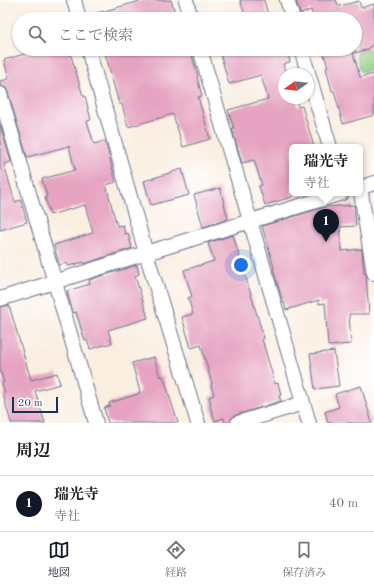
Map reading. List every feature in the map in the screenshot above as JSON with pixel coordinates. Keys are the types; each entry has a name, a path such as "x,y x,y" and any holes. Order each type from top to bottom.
{"street":[{"path":"74,0 77,12"},
{"path":"186,0 189,12"},
{"path":"287,0 291,12"},
{"path":"90,56 146,253 198,423"},
{"path":"202,56 308,423"},
{"path":"303,56 329,144"},
{"path":"0,94 96,423"},
{"path":"363,186 374,183"},
{"path":"0,299 332,196"},
{"path":"362,196 372,247 374,273"},
{"path":"238,423 303,403"}],"green space":[{"path":"374,48 374,69 361,72 357,56 362,56 362,52"}],"building":[{"path":"144,0 171,0 175,12 101,12"},
{"path":"240,0 264,0 267,12 244,12"},
{"path":"296,0 336,0 340,6 359,1 361,8 374,4 374,45 369,47 369,49 362,51 362,12 312,12 311,10 299,12"},
{"path":"17,56 71,56 83,96 85,96 91,120 87,121 94,144 105,141 116,182 106,185 117,226 123,225 125,234 128,233 132,248 84,264 84,262 68,266 67,263 59,265 54,245 93,233 85,205 50,215 42,179 75,170 69,146 27,157 8,92 6,88 0,86 0,81 9,79 4,60"},
{"path":"106,56 192,56 202,96 198,97 210,139 183,147 173,114 128,127 122,104 119,104"},
{"path":"221,56 289,56 290,62 283,64 284,68 278,68 278,104 297,104 298,107 302,106 313,144 289,144 289,196 292,197 265,205 259,186 262,185 254,160 242,163 228,110 268,99 261,75 229,84"},
{"path":"324,56 354,56 360,77 374,74 374,115 343,124 334,91 332,91 326,68 328,67"},
{"path":"0,124 11,162 4,164 15,202 21,200 27,222 0,230"},
{"path":"182,169 189,195 151,205 144,181"},
{"path":"220,188 228,219 203,227 194,195"},
{"path":"354,205 356,226 340,227 342,251 362,249 369,314 349,314 351,344 328,346 325,303 319,304 319,300 286,310 273,269 274,268 262,226 326,207"},
{"path":"233,235 264,338 262,339 275,384 278,383 281,401 236,415 232,418 230,423 225,423 224,418 215,421 210,406 209,397 214,395 212,384 201,345 191,348 182,317 193,314 188,298 192,297 184,270 214,261 208,243"},
{"path":"137,265 139,274 135,276 148,318 108,330 112,343 90,349 87,340 85,341 76,312 73,313 67,291 90,284 89,280"},
{"path":"9,305 31,380 57,373 60,384 35,391 45,423 11,423 3,394 5,393 2,383 4,382 0,370 0,307"},
{"path":"334,351 339,386 315,389 310,354"},
{"path":"154,357 160,377 163,376 178,423 108,423 104,408 110,406 109,403 138,394 140,392 132,363"},
{"path":"361,386 372,423 328,423 325,412 339,407 335,394"}],"place":[{"name":"瑞光寺","path":"326,242"}]}
